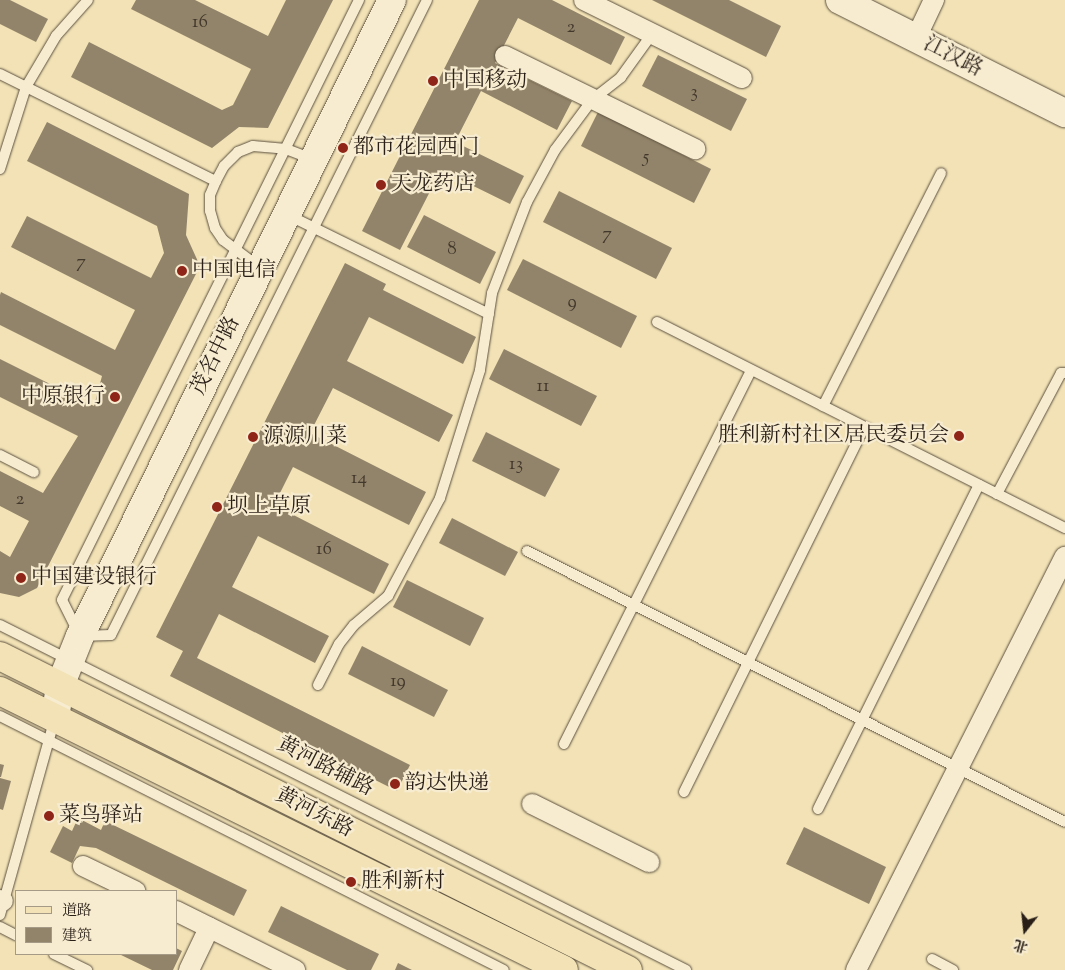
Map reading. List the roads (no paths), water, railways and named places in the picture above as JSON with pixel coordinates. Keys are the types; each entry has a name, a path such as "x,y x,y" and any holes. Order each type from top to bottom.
{"main road":[{"name":"黄河东路","path":"0,656 628,970"},
{"name":"黄河东路","path":"0,691 52,729 564,970"}],"street":[{"name":"茂名中路","path":"52,729 60,686 75,647 312,158 392,0"},
{"path":"584,0 742,78"},
{"name":"江汉路","path":"840,0 1065,113"},
{"path":"916,38 934,0"},
{"path":"505,56 694,150"},
{"path":"856,970 1065,557"},
{"path":"532,804 649,862"},
{"path":"83,866 133,890"},
{"path":"178,913 296,970"},
{"path":"188,970 209,928"}],"lane":[{"path":"0,169 26,87 56,36 88,0"},
{"path":"359,0 62,600 75,647 111,635 427,0"},
{"path":"318,685 339,644 354,625 388,596 440,498 480,370 497,277 527,202 555,150 592,100 621,77 652,34"},
{"path":"0,74 216,181"},
{"path":"259,267 235,250 215,228 210,211 210,195 216,181 224,166 238,152 253,146 286,149 312,158"},
{"path":"823,406 941,173"},
{"path":"286,214 489,314"},
{"path":"656,322 1065,528"},
{"path":"564,744 751,370"},
{"path":"997,494 1061,373 1065,373"},
{"path":"684,792 864,427"},
{"path":"0,454 34,472"},
{"path":"818,809 979,485"},
{"path":"527,551 1065,822"},
{"name":"黄河路辅路","path":"0,625 75,647 686,970"},
{"path":"0,716 52,729 504,970"},
{"path":"1,905 52,729"},
{"path":"0,927 15,934"},
{"path":"56,955 87,970"},
{"path":"932,959 952,970"}],"place":[{"name":"中国移动","path":"433,81"},
{"name":"都市花园西门","path":"343,148"},
{"name":"天龙药店","path":"381,185"},
{"name":"中国电信","path":"182,271"},
{"name":"中原银行","path":"115,397"},
{"name":"胜利新村社区居民委员会","path":"959,436"},
{"name":"源源川菜","path":"253,437"},
{"name":"坝上草原","path":"217,507"},
{"name":"中国建设银行","path":"21,578"},
{"name":"韵达快递","path":"395,784"},
{"name":"菜鸟驿站","path":"49,816"},
{"name":"胜利新村","path":"351,882"}]}
